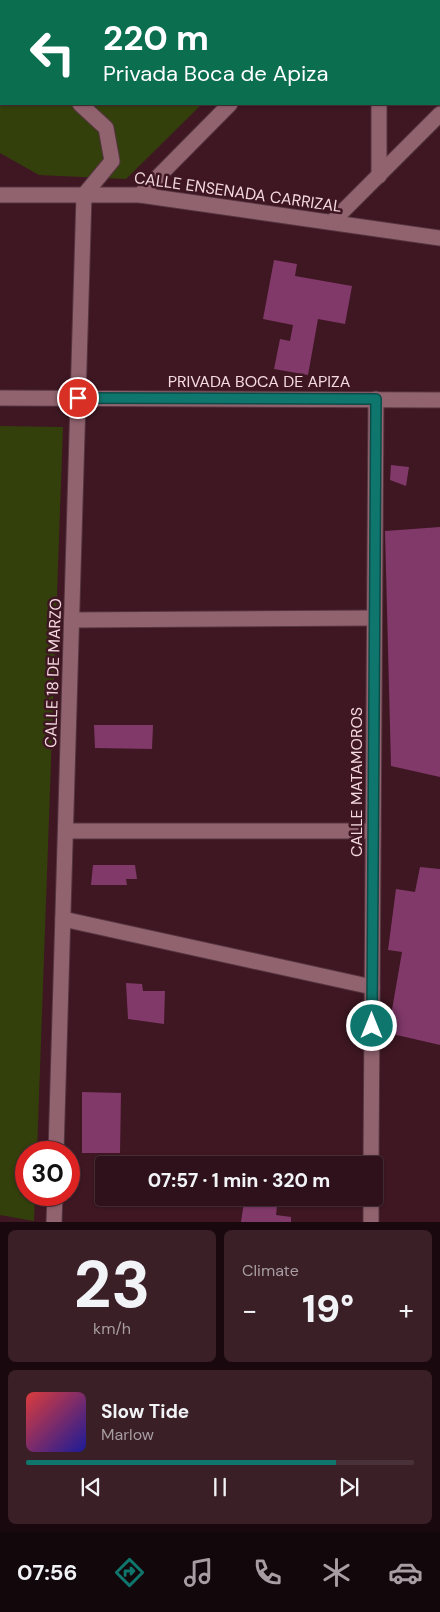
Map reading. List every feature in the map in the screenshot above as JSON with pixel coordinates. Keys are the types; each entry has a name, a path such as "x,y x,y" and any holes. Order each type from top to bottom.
{"street":[{"path":"81,105 106,128 112,161 84,195"},
{"path":"140,195 229,105"},
{"path":"378,176 380,105"},
{"path":"332,222 440,114"},
{"name":"CALLE ENSENADA CARRIZAL","path":"0,195 140,195 440,238"},
{"name":"CALLE 18 DE MARZO","path":"56,1141 84,195"},
{"name":"PRIVADA BOCA DE APIZA","path":"0,398 440,400"},
{"name":"CALLE MATAMOROS","path":"371,1156 376,399"},
{"path":"72,620 374,618"},
{"path":"66,831 373,831"},
{"path":"63,919 372,987"},
{"path":"54,1222 55,1206"},
{"path":"370,1222 371,1206"}],"green space":[{"path":"0,105 201,105 126,179 39,175 0,153"},
{"path":"0,426 63,427 37,1141 15,1141 15,1206 35,1206 34,1221 0,1215"}],"building":[{"path":"274,260 297,264 295,276 352,286 345,324 318,319 308,375 274,369 280,339 290,341 293,325 263,319"},
{"path":"391,465 409,467 406,486 390,480"},
{"path":"440,527 440,777 391,766 385,531"},
{"path":"94,725 153,725 152,749 95,748"},
{"path":"93,865 135,865 137,879 126,879 127,885 91,885"},
{"path":"420,867 440,869 440,1045 388,1033 402,952 388,950 396,889 415,892"},
{"path":"126,983 142,984 143,991 165,991 164,1024 128,1019"},
{"path":"82,1092 121,1093 120,1153 82,1153"},
{"path":"243,1206 277,1206 276,1215 291,1217 291,1222 241,1222"}],"route":[{"path":"78,398 376,399 372,1026"}]}
